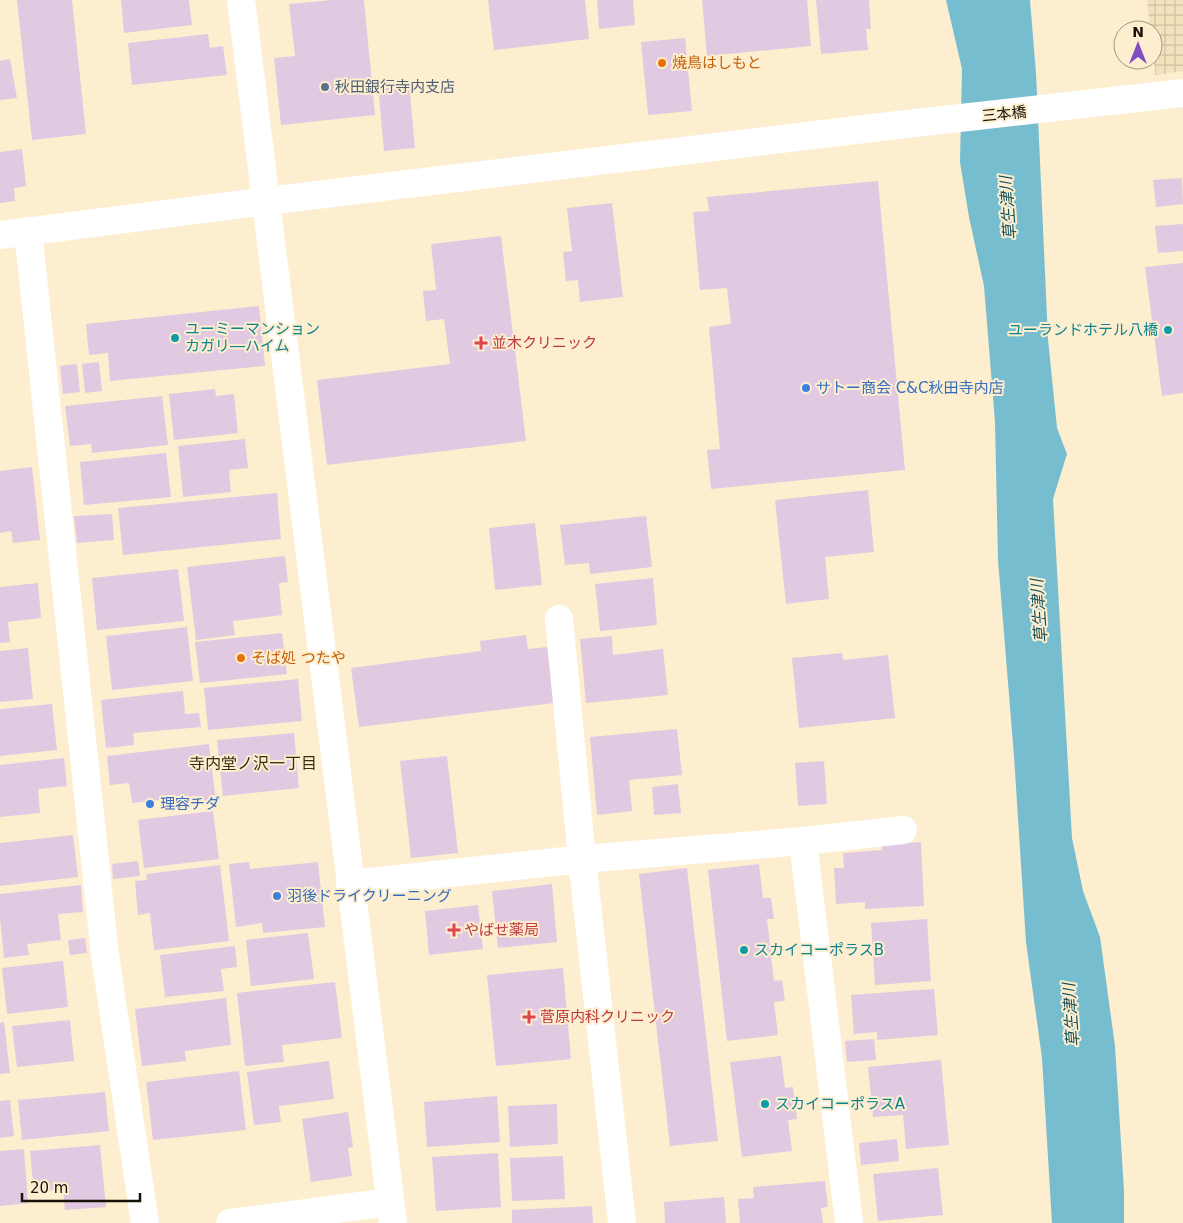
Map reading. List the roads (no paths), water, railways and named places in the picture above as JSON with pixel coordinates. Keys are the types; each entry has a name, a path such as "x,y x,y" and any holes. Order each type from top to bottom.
{"street":[{"path":"230,1223 392,1212 241,0"},
{"name":"三本橋","path":"0,236 267,201 889,126 1120,102 1183,93"},
{"path":"28,231 105,956 145,1223"},
{"path":"560,619 582,859 622,1223"},
{"path":"350,884 582,859 803,841 903,830"},
{"path":"803,841 849,1223"}],"water":[{"name":"草生津川","path":"946,0 1030,0 1036,73 1048,339 1057,428 1067,454 1053,499 1072,838 1083,891 1100,937 1115,1046 1124,1191 1124,1223 1052,1223 1042,1058 1026,942 1014,756 998,560 995,422 984,286 969,217 960,162 962,69"}],"place":[{"name":"焼鳥はしもと","path":"662,63"},
{"name":"秋田銀行寺内支店","path":"325,87"},
{"name":"ユーランドホテル八橋","path":"1168,330"},
{"name":"ユーミーマンション カガリ―ハイム","path":"175,338"},
{"name":"並木クリニック","path":"481,343"},
{"name":"サトー商会 C&C秋田寺内店","path":"806,388"},
{"name":"そば処 つたや","path":"241,658"},
{"name":"理容チダ","path":"150,804"},
{"name":"羽後ドライクリーニング","path":"277,896"},
{"name":"やばせ薬局","path":"454,930"},
{"name":"スカイコーポラスB","path":"744,950"},
{"name":"菅原内科クリニック","path":"529,1017"},
{"name":"スカイコーポラスA","path":"765,1104"}],"district":[{"name":"寺内堂ノ沢一丁目","path":"253,763"}]}
